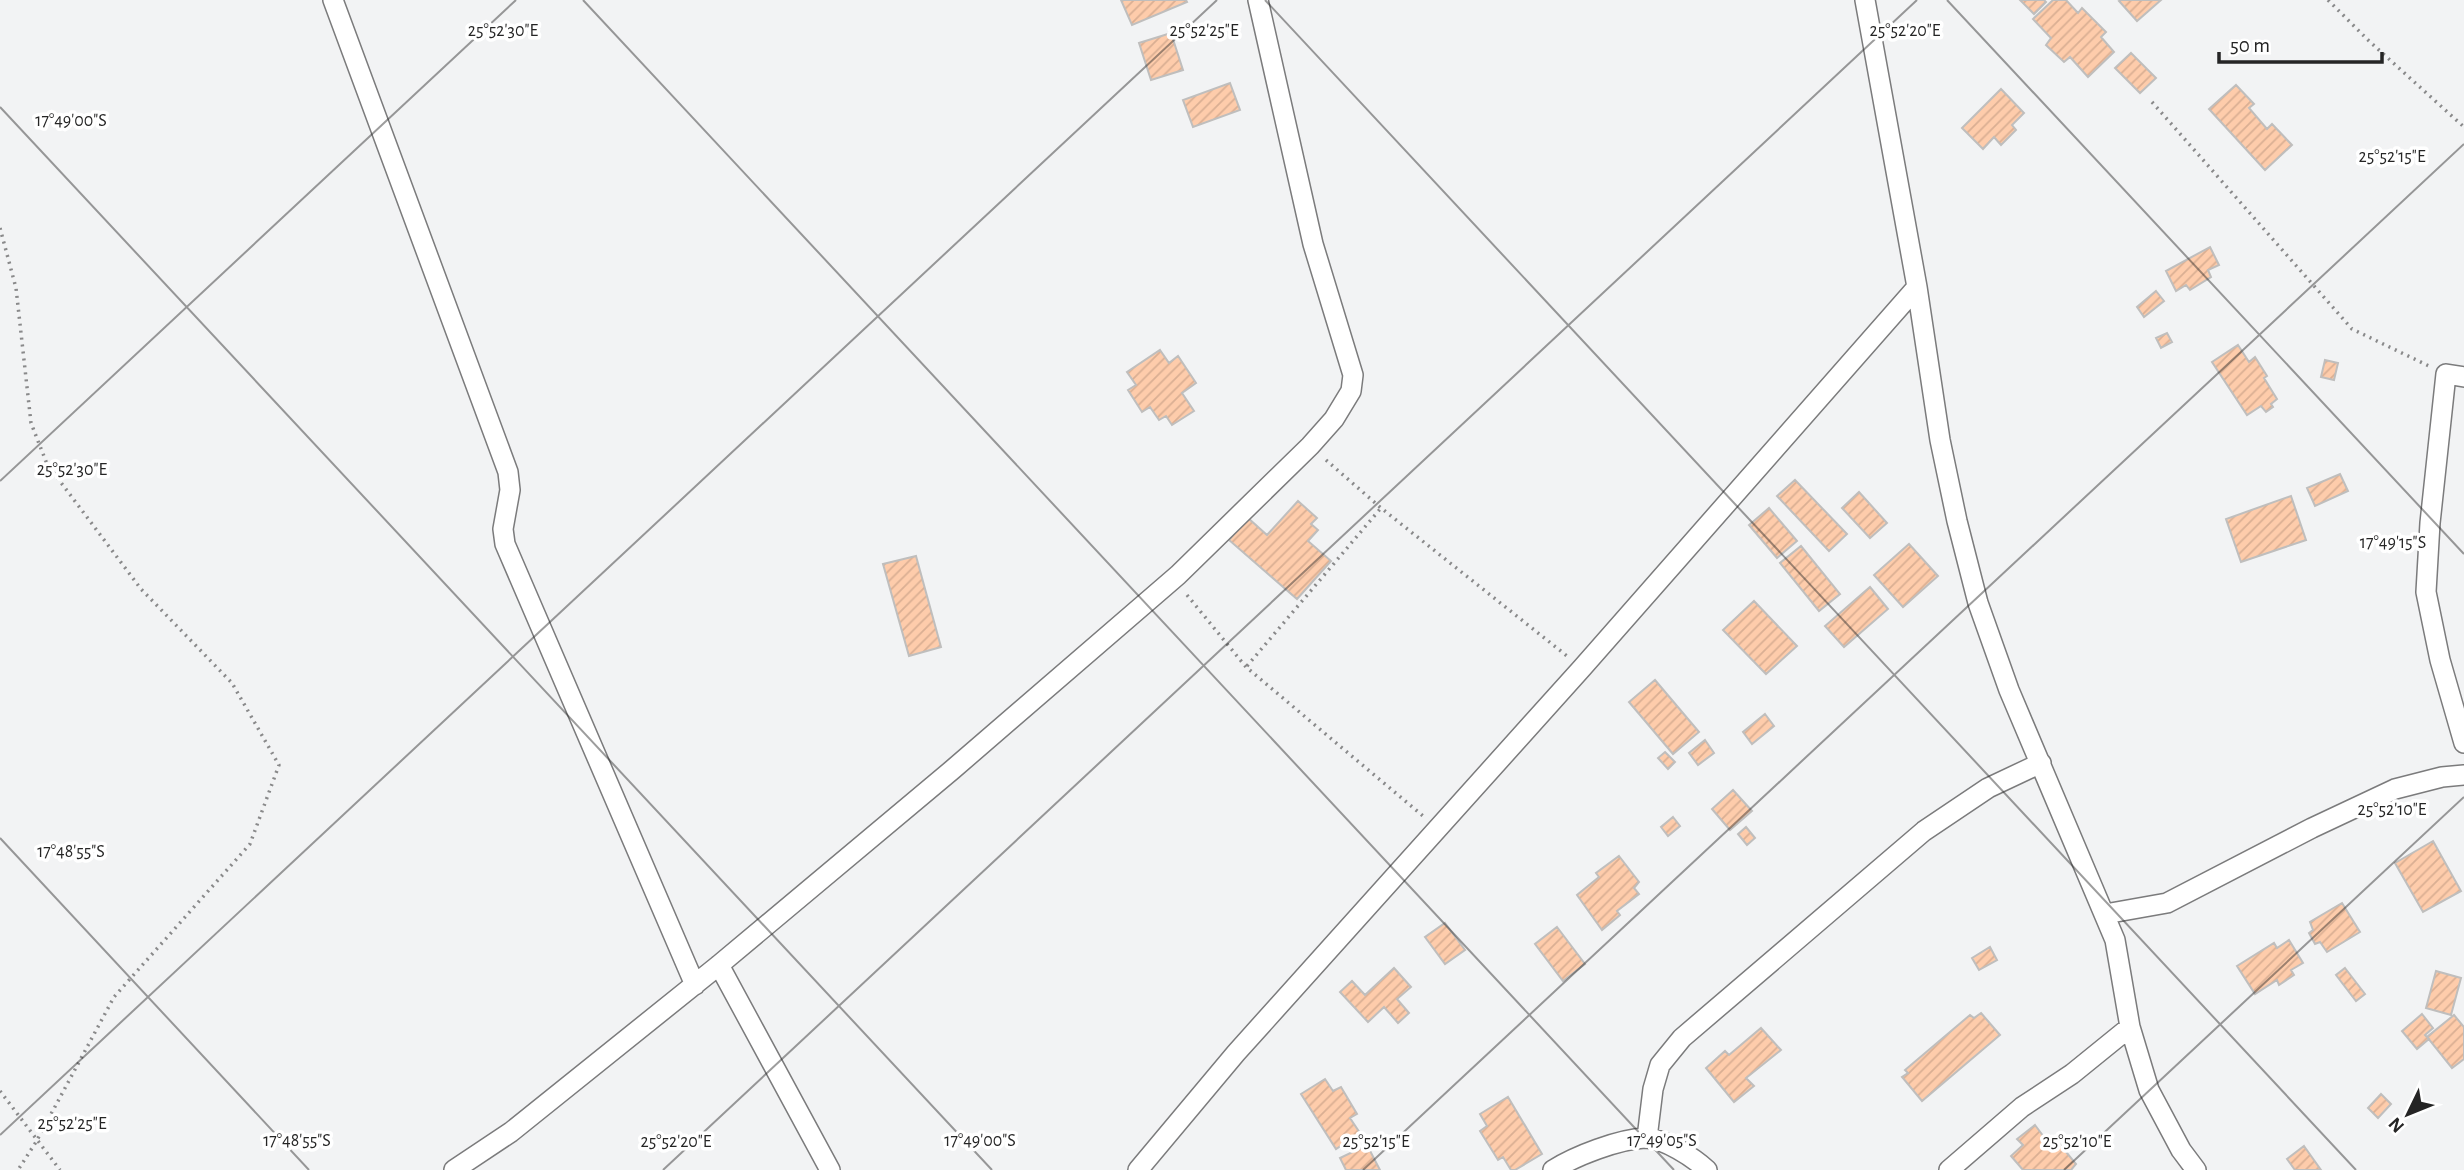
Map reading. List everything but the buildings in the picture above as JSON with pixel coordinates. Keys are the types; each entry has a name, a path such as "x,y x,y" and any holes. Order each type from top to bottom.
{"street":[{"path":"333,0 508,472 510,490 503,528 505,544 695,985"},
{"path":"454,1170 510,1132 695,985 952,770 1178,575 1310,446 1334,419 1351,391 1353,375 1313,244 1258,0"},
{"path":"1865,0 1917,287 1940,440 1959,533 1987,628 2009,690 2115,940 2130,1027 2149,1090 2181,1150 2196,1170"},
{"path":"1138,1170 1236,1053 1582,668 1917,287"},
{"path":"2455,375 2430,523 2426,592 2440,660 2464,743"},
{"path":"1647,1138 1653,1089 1660,1065 1682,1038 1924,831 1989,788 2041,763"},
{"path":"2105,914 2167,904 2312,828 2395,789 2442,777 2464,775"},
{"path":"719,965 830,1170"},
{"path":"1949,1170 2022,1107 2072,1074 2130,1027"},
{"path":"1553,1170 1586,1153 1647,1138 1676,1148 1707,1170"}],"path":[{"path":"2328,0 2464,127"},
{"path":"2152,102 2352,329 2455,375"},
{"path":"0,228 16,288 31,423 47,464 141,589 232,682 279,765 250,844 114,997 36,1142 18,1170"},
{"path":"1310,446 1381,508 1582,668"},
{"path":"1246,667 1381,508"},
{"path":"1178,575 1189,599 1246,667 1439,828"},
{"path":"0,1091 36,1142 60,1170"}]}
